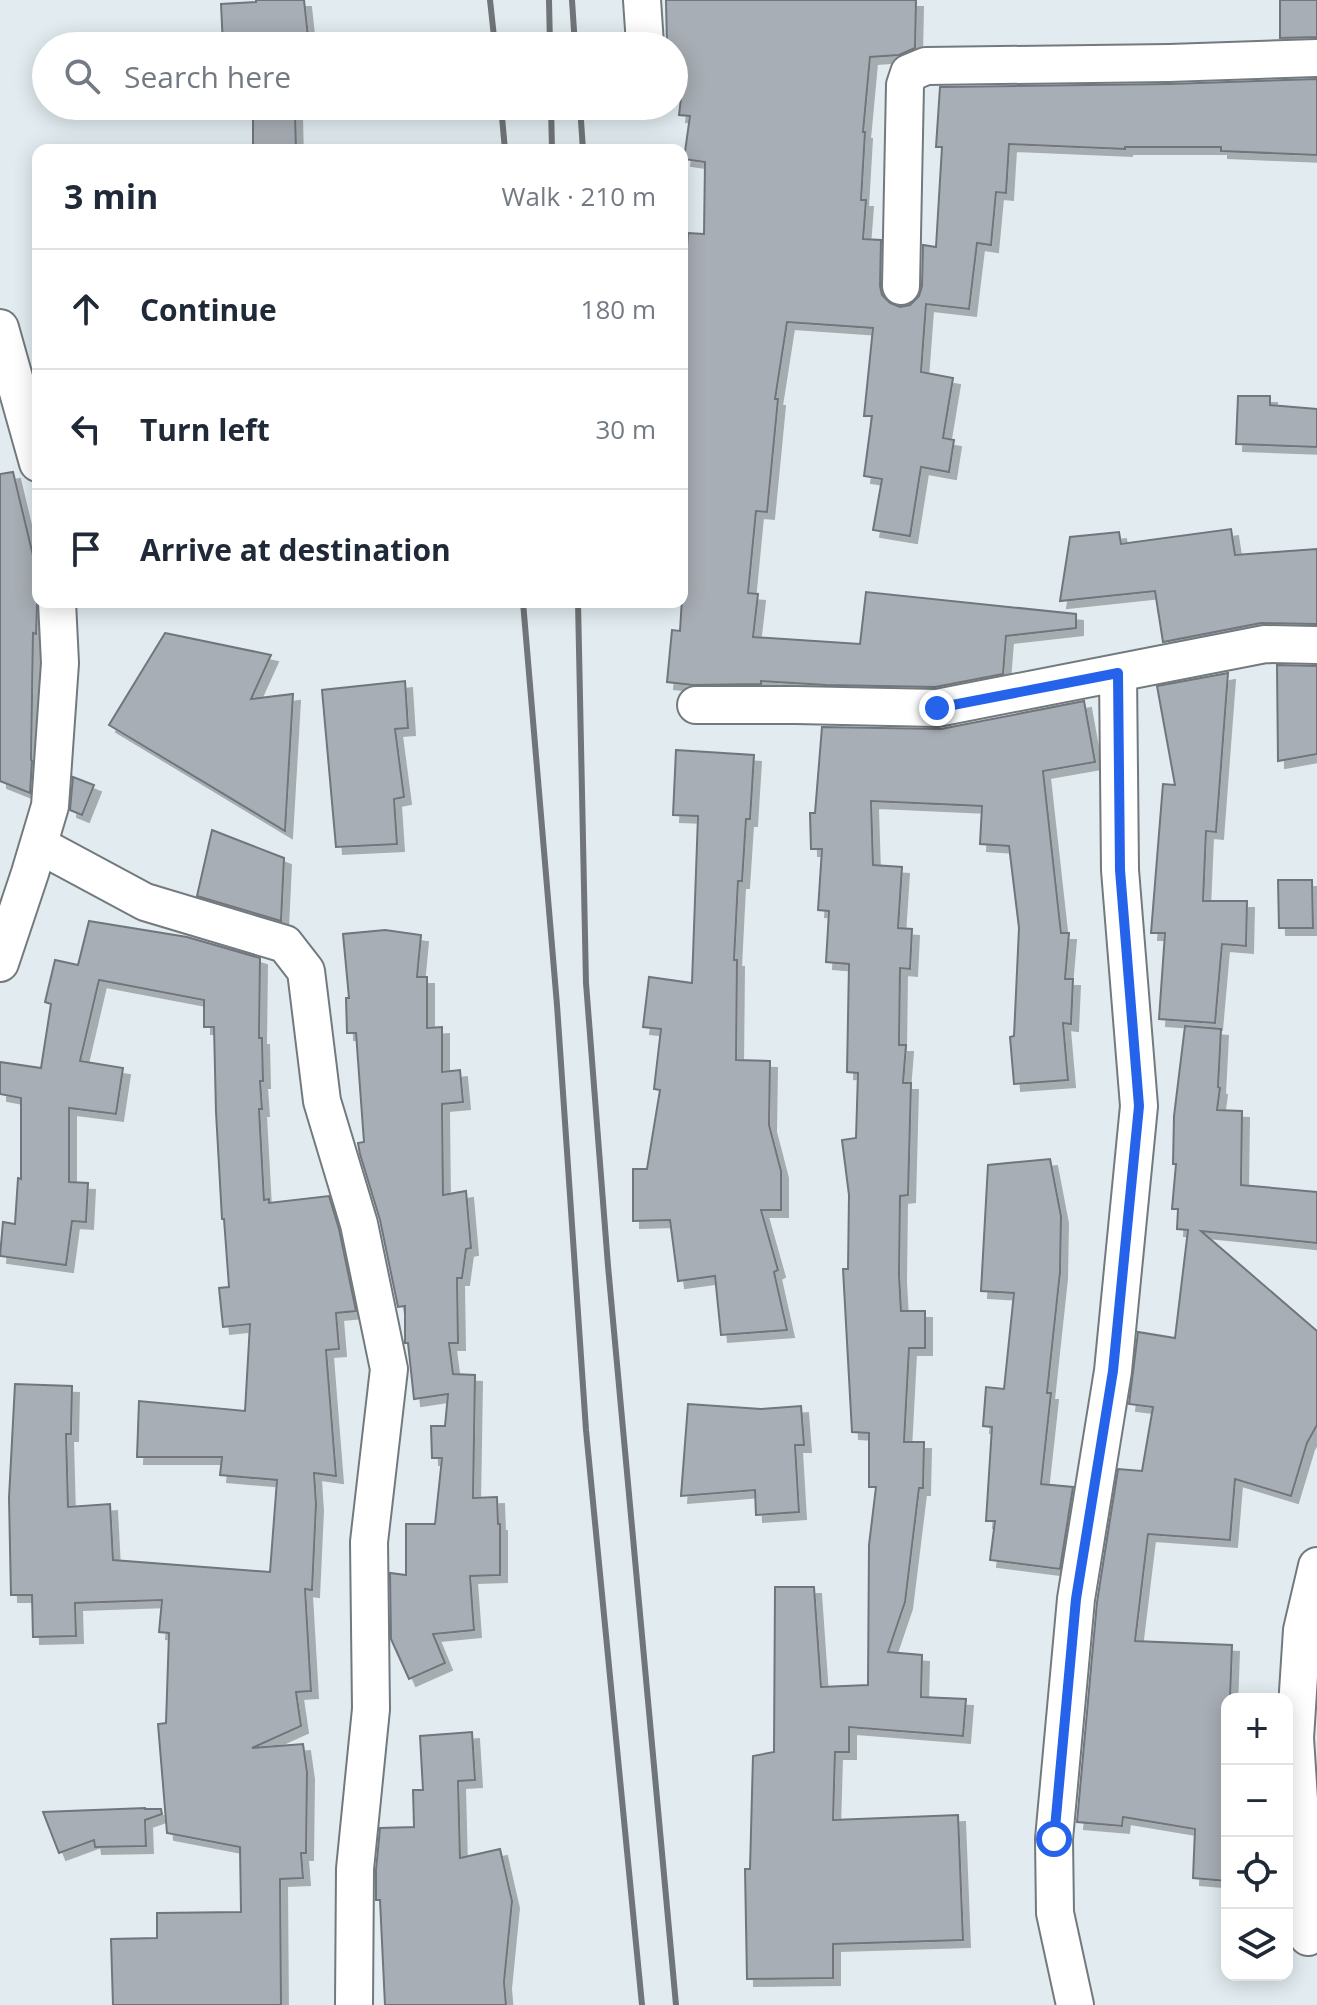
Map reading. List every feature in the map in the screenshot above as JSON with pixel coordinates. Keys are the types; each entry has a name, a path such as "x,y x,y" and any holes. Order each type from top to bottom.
{"street":[{"path":"642,0 644,32"},
{"path":"901,286 905,85 909,73 926,66 1317,58"},
{"path":"0,328 32,442"},
{"path":"0,963 50,806 60,663 57,608"},
{"path":"696,705 937,708 1265,644 1317,645"},
{"path":"1075,2005 1055,1913 1054,1839 1076,1599 1113,1371 1139,1106 1120,870 1118,673"},
{"path":"39,845 145,902 285,944 306,971 322,1101 359,1224 389,1369 369,1542 371,1709 355,1869 354,2005"},
{"path":"1308,1937 1295,1738 1302,1630 1317,1566"}],"building":[{"path":"304,0 307,32 222,32 221,4"},
{"path":"666,0 916,0 915,48 899,55 870,57 863,132 861,200 866,200 863,239 881,240 882,295 900,307 910,305 919,296 923,245 936,247 942,147 936,147 940,87 1317,79 1317,155 1221,151 1221,147 1125,149 1009,144 1006,193 996,192 991,245 977,243 969,309 926,304 921,372 953,378 943,438 954,440 949,472 921,467 910,536 873,530 882,479 864,476 872,416 864,416 873,328 787,322 775,399 778,399 767,512 756,511 748,593 758,594 753,637 860,644 866,592 1076,614 1076,628 1006,636 1003,674 935,687 761,681 761,684 693,685 667,682 672,630 680,631 681,608 688,608 688,233 704,234 705,162 688,160 688,32 667,32"},
{"path":"1280,0 1317,0 1317,37 1280,38"},
{"path":"253,120 295,120 296,144 253,144"},
{"path":"1238,396 1270,396 1270,405 1317,409 1317,447 1236,444"},
{"path":"13,472 32,551 32,608 37,608 36,634 33,633 30,793 0,781 0,474"},
{"path":"1231,529 1235,555 1317,549 1317,624 1261,623 1163,642 1155,591 1060,601 1070,537 1119,532 1121,544"},
{"path":"165,633 271,655 251,699 293,694 285,831 109,725"},
{"path":"1277,665 1317,666 1317,754 1278,761"},
{"path":"1228,673 1216,832 1206,831 1203,901 1247,901 1246,946 1222,944 1215,1023 1159,1019 1165,933 1151,933 1163,784 1175,785 1157,686"},
{"path":"405,681 408,728 395,729 404,797 394,799 397,844 336,847 322,690"},
{"path":"1084,701 1095,762 1043,771 1061,933 1069,933 1065,979 1073,979 1071,1024 1063,1023 1068,1080 1014,1084 1010,1037 1014,1036 1019,928 1009,846 980,844 982,806 871,801 873,865 902,867 898,928 912,929 910,969 900,968 899,1045 906,1045 903,1083 911,1083 908,1195 900,1196 899,1275 901,1311 925,1311 925,1348 909,1348 904,1442 924,1442 923,1488 919,1488 905,1602 888,1652 922,1655 921,1697 966,1699 963,1736 849,1727 849,1752 835,1752 833,1820 958,1815 963,1940 833,1944 833,1978 747,1979 745,1869 750,1869 753,1756 774,1752 775,1587 814,1587 821,1687 868,1685 869,1545 876,1487 869,1487 869,1433 852,1432 843,1269 848,1269 849,1195 842,1140 856,1138 858,1073 847,1072 849,964 826,962 829,911 818,910 822,849 811,849 810,813 815,813 822,727 941,729"},
{"path":"676,750 754,755 750,819 746,819 742,881 738,881 734,960 737,960 736,1060 770,1061 769,1125 781,1171 781,1210 761,1210 778,1270 774,1272 787,1330 721,1335 715,1276 678,1281 670,1220 633,1221 633,1169 647,1169 660,1090 654,1089 661,1029 643,1027 649,977 692,983 698,816 673,815"},
{"path":"73,777 94,785 82,815 70,810"},
{"path":"212,830 284,858 281,921 197,896"},
{"path":"1278,880 1312,880 1313,928 1279,928"},
{"path":"89,921 187,937 260,958 259,1038 262,1038 263,1081 260,1081 262,1109 259,1109 264,1200 269,1199 269,1203 329,1196 356,1311 336,1313 339,1349 326,1350 336,1476 314,1473 316,1504 312,1590 305,1589 311,1691 296,1692 301,1726 252,1748 303,1744 307,1772 306,1853 301,1853 303,1878 280,1879 281,2005 113,2005 111,1939 157,1938 157,1913 241,1912 240,1847 167,1833 158,1724 166,1723 169,1633 159,1632 162,1600 75,1603 76,1636 33,1637 32,1595 11,1595 9,1498 15,1384 72,1386 71,1434 66,1434 68,1507 110,1504 113,1560 270,1572 277,1480 220,1475 222,1457 137,1457 139,1401 245,1411 250,1324 223,1327 219,1288 229,1287 222,1219 214,1027 204,1027 204,1000 99,980 80,1061 123,1068 116,1114 69,1108 69,1182 88,1183 86,1222 72,1221 66,1265 0,1256 3,1222 15,1224 18,1178 21,1179 21,1098 0,1094 0,1062 41,1068 51,1004 45,1002 55,960 78,965"},
{"path":"385,930 421,935 417,977 427,977 427,1028 442,1027 442,1072 460,1070 463,1102 442,1104 443,1195 466,1191 471,1248 466,1249 462,1278 457,1278 458,1343 449,1343 453,1374 475,1375 473,1498 497,1497 500,1524 500,1575 470,1576 474,1630 433,1634 445,1663 409,1679 391,1639 390,1573 406,1575 406,1524 435,1524 442,1458 432,1458 431,1426 445,1426 448,1394 414,1399 408,1343 405,1343 405,1306 398,1307 380,1220 358,1143 364,1142 356,1033 347,1033 346,998 349,998 343,934"},
{"path":"1185,1026 1221,1029 1217,1110 1242,1111 1241,1185 1317,1192 1317,1243 1201,1231 1317,1331 1317,1425 1307,1443 1291,1496 1235,1479 1230,1540 1148,1534 1135,1641 1232,1645 1230,1693 1221,1693 1221,1880 1193,1878 1195,1829 1123,1817 1122,1826 1077,1822 1097,1602 1118,1469 1142,1471 1153,1407 1129,1404 1138,1332 1175,1338 1188,1230 1177,1229 1178,1209 1172,1209 1176,1164 1173,1164 1174,1116"},
{"path":"1050,1159 1061,1216 1060,1272 1041,1484 1073,1487 1060,1569 990,1560 995,1521 986,1521 992,1427 983,1426 986,1387 1004,1389 1014,1293 981,1291 988,1165"},
{"path":"688,1404 761,1409 801,1406 804,1445 795,1445 799,1512 756,1515 755,1490 681,1496"},
{"path":"472,1732 475,1780 458,1781 460,1858 500,1849 512,1901 504,1982 506,2005 385,2005 380,1900 376,1900 380,1828 414,1827 413,1790 423,1790 420,1736"},
{"path":"161,1809 162,1814 145,1820 146,1846 95,1847 94,1840 59,1853 43,1812"}],"railway":[{"path":"490,0 493,32"},
{"path":"549,0 550,32"},
{"path":"572,0 574,32"},
{"path":"502,120 504,144"},
{"path":"551,120 552,144"},
{"path":"581,120 583,144"},
{"path":"524,608 557,1005 586,1430 642,2005"},
{"path":"578,608 586,983 608,1266 676,2005"}],"route":[{"path":"937,708 1118,673 1120,870 1139,1106 1113,1371 1076,1599 1054,1839"}]}
